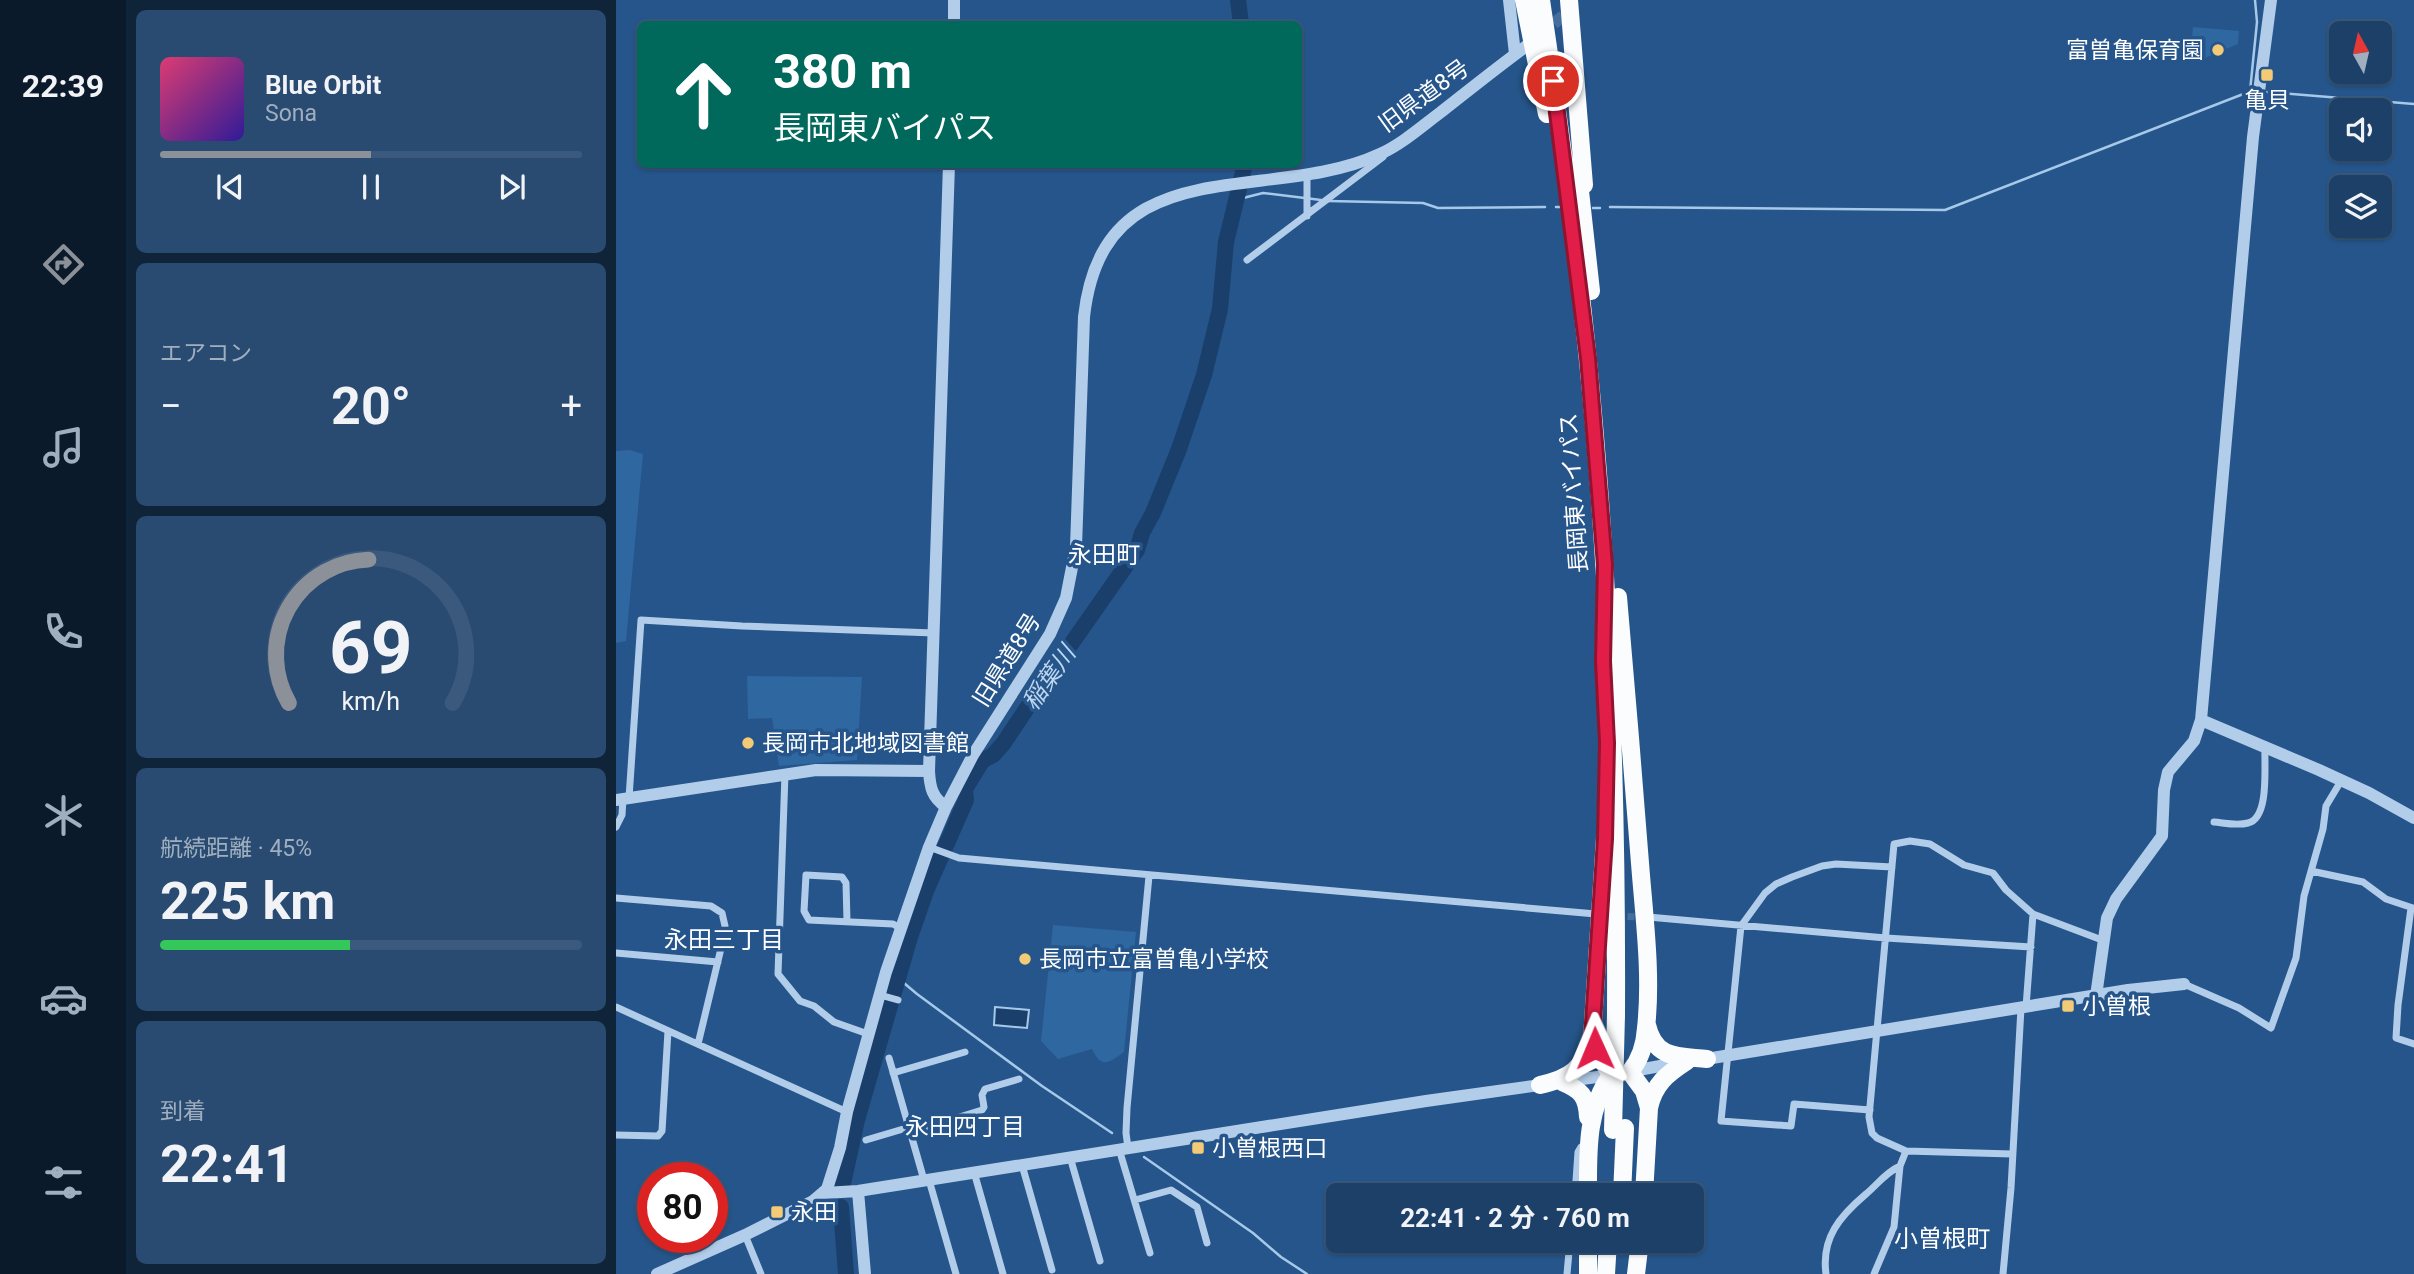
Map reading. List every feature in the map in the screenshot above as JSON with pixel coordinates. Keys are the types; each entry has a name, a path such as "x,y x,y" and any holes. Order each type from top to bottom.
{"highway":[{"path":"1524,0 1558,175 1570,205"},
{"name":"長岡東バイパス","path":"1541,0 1588,358 1605,565 1622,1015"},
{"name":"長岡東バイパス","path":"1552,0 1584,217 1609,462 1618,594 1627,843 1619,1129 1621,1183"},
{"path":"1575,2 1584,217"},
{"path":"1540,1085 1559,1081 1576,1070 1586,1057 1592,1038 1605,839 1605,565"},
{"path":"1618,594 1644,917 1647,1025 1640,1052 1630,1072 1644,1091 1649,1108"},
{"path":"1647,1025 1654,1042 1667,1054 1707,1059"},
{"path":"1588,1183 1595,1103 1611,1075 1592,1038"},
{"path":"1645,1183 1649,1108 1656,1087 1669,1072 1687,1061"},
{"path":"1562,1082 1576,1088 1585,1097 1590,1141"},
{"name":"長岡東バイパス","path":"1612,1183 1619,1129"},
{"path":"1588,1253 1588,1274"},
{"path":"1606,1274 1607,1253"},
{"path":"1618,1274 1619,1253"},
{"path":"1636,1274 1639,1253"}],"street":[{"path":"954,0 954,21"},
{"path":"1509,0 1515,54"},
{"path":"2096,996 2107,918 2116,899 2162,836 2164,790 2168,772 2194,741 2202,720 2253,137 2271,0"},
{"name":"旧県道8号","path":"824,1193 840,1148 868,1034 882,996 900,928 929,847 973,755 1050,634 1066,598 1076,547 1084,317 1089,282 1100,257 1125,225 1152,205 1187,192 1307,174 1362,161 1381,153 1411,136 1529,44"},
{"path":"1247,260 1411,136"},
{"path":"946,807 931,791 929,771 949,168"},
{"path":"1307,174 1307,216"},
{"path":"616,827 622,814 641,620 934,633"},
{"path":"2202,720 2342,781 2414,818"},
{"path":"2214,822 2249,823 2260,815 2263,803 2265,746"},
{"path":"623,799 785,774 844,769 929,771"},
{"path":"785,774 778,974 800,1001 814,1006 834,1022 868,1034"},
{"path":"657,1274 745,1235 824,1193 858,1191 1611,1075 2023,1007 2184,984 2239,1008 2271,1028 2296,958 2304,896 2323,830 2326,806 2342,781"},
{"path":"2012,1154 1906,1151 1872,1133 1870,1110 1894,844 1910,841 1930,844 1964,865 1993,873 2006,890 2033,914 2102,940"},
{"path":"929,847 959,858 1595,914"},
{"path":"1870,1110 1794,1104 1791,1126 1721,1121 1741,926 1765,893 1776,884 1792,877 1836,864 1892,867"},
{"path":"2311,871 2363,882 2386,899 2412,908 2396,1038 2414,1044"},
{"path":"847,921 846,883 842,877 806,875 804,911 807,918 814,921 847,921 900,928"},
{"path":"1149,876 1124,1149 1150,1253"},
{"path":"616,898 711,905 722,913 725,926 698,1044"},
{"path":"2003,1274 2023,1007 2033,914"},
{"path":"1648,917 1886,938 2031,947"},
{"path":"616,953 718,962"},
{"path":"882,996 898,1000"},
{"path":"616,1007 847,1112"},
{"path":"616,1135 658,1136 662,1132 668,1031"},
{"path":"893,1073 965,1052"},
{"path":"889,1058 956,1274"},
{"path":"866,1140 982,1110 982,1095 985,1089 1019,1079"},
{"path":"1576,1183 1578,1152 1590,1141"},
{"path":"1874,1274 1894,1227 1900,1166 1906,1151"},
{"path":"1070,1157 1100,1261"},
{"path":"1022,1165 1052,1270"},
{"path":"1826,1274 1825,1253 1828,1239 1839,1220 1887,1173 1900,1166"},
{"path":"974,1172 1003,1274"},
{"path":"1135,1200 1171,1190 1197,1207 1207,1243"},
{"path":"858,1191 865,1274"},
{"path":"745,1235 761,1274"},
{"path":"1567,1274 1569,1253"}],"shaded area":[{"path":"2193,27 2239,31 2238,44 2200,60 2201,49 2191,47"},
{"path":"630,450 643,454 626,641 616,643 616,451"},
{"path":"747,676 862,677 857,760 779,766 772,718 748,719"},
{"path":"1053,925 1136,932 1124,1052 1110,1061 1102,1062 1092,1049 1058,1059 1041,1041"},
{"path":"995,1007 1029,1010 1027,1028 994,1025"}],"waterway":[{"name":"稲葉川","path":"1238,0 1241,21"},
{"path":"2250,91 2257,22 2255,0"},
{"path":"1610,207 1945,210 2251,91"},
{"path":"2267,92 2414,104"},
{"name":"稲葉川","path":"842,1188 857,1120 910,937 926,891 966,800 965,789 982,761 993,755 1003,744 1137,550 1179,449 1204,375 1220,309 1226,242 1244,168"},
{"path":"1235,200 1263,193 1321,200"},
{"path":"1328,201 1423,203 1438,208 1545,207"},
{"path":"1593,208 1600,208"},
{"path":"898,978 1042,1086 1112,1133"},
{"path":"1144,1157 1307,1274"},
{"name":"稲葉川","path":"841,1207 846,1274"}],"tunnel":[{"path":"1540,35 1575,6"},
{"path":"1617,916 1644,917"}],"place":[{"name":"富曽亀保育園","path":"2218,50"},
{"name":"亀貝","path":"2267,75"},
{"name":"長岡市北地域図書館","path":"748,743"},
{"name":"長岡市立富曽亀小学校","path":"1025,959"},
{"name":"小曽根","path":"2068,1006"},
{"name":"小曽根西口","path":"1198,1148"},
{"name":"永田","path":"777,1212"}],"district":[{"name":"永田町","path":"1104,555"},
{"name":"永田三丁目","path":"724,940"},
{"name":"永田四丁目","path":"965,1127"},
{"name":"小曽根町","path":"1942,1239"}],"route":[{"path":"1553,81 1588,358 1605,565 1603,661 1607,743 1606,815 1592,1038 1595,1048"}]}
